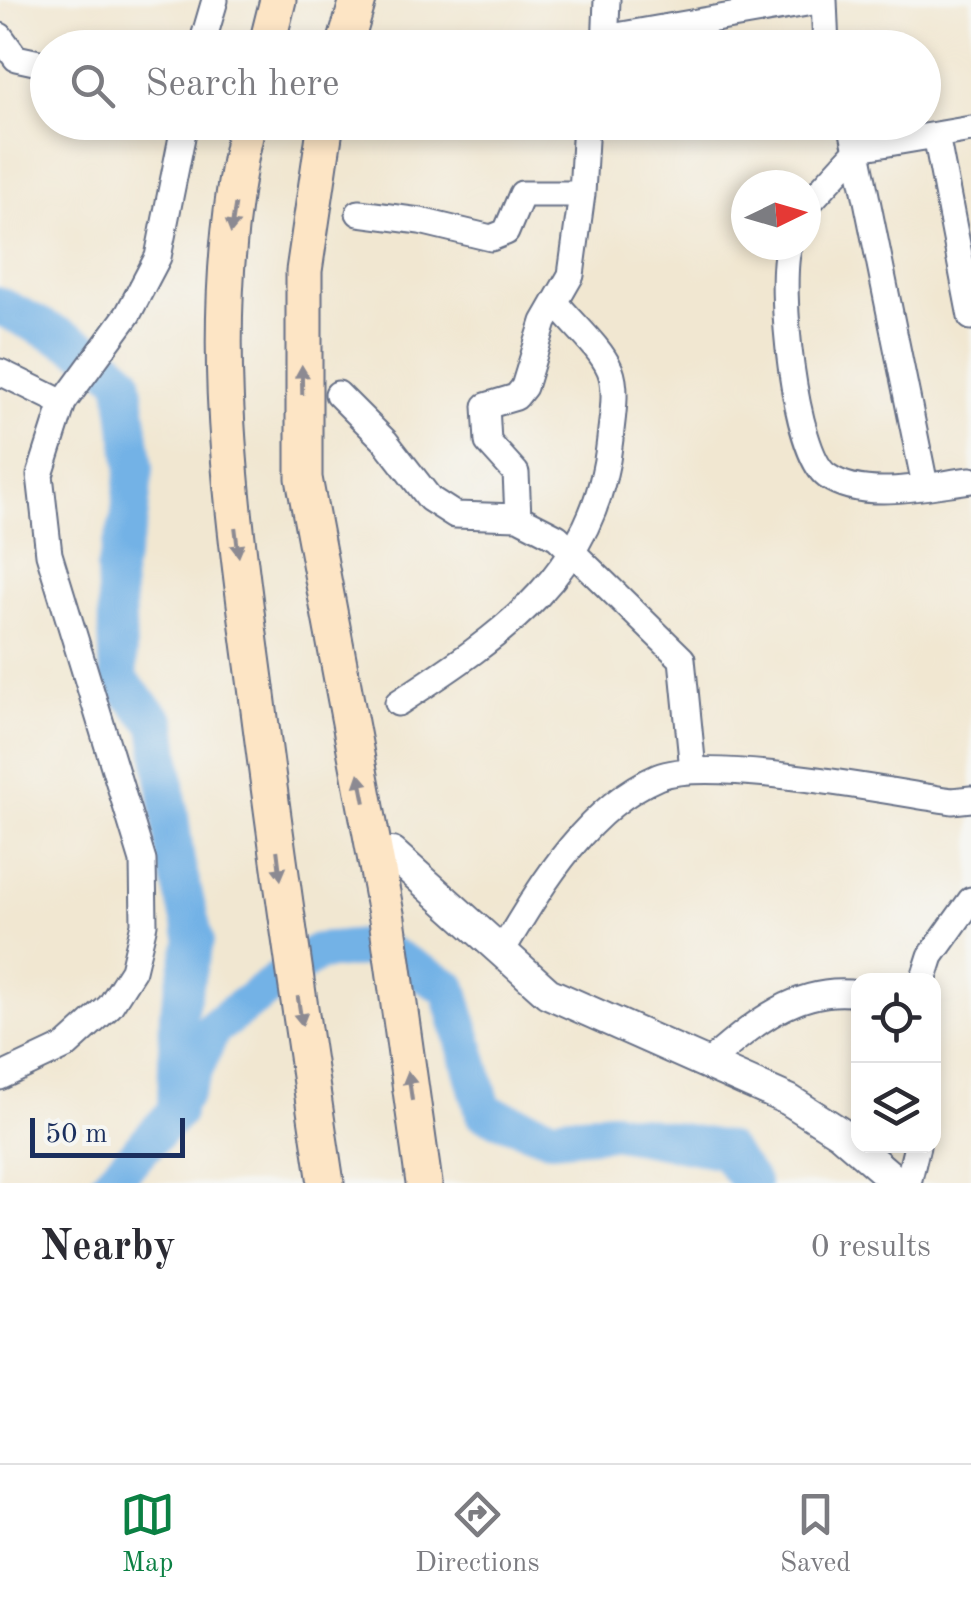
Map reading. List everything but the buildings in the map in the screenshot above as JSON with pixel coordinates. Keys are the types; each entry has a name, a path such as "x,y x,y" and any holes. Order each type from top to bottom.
{"main road":[{"path":"270,30 278,0"},
{"path":"349,30 358,0"},
{"path":"245,140 227,255 222,383 229,480 326,1183"},
{"path":"323,140 304,271 304,478 387,918 424,1183"}],"street":[{"path":"206,30 215,0"},
{"path":"606,30 607,0"},
{"path":"671,30 824,0 825,30"},
{"path":"0,36 16,58 30,61"},
{"path":"941,134 971,129"},
{"path":"0,1076 66,1046 110,1006 133,970 144,924 143,860 49,554 40,476 64,404 128,314 158,256 181,140"},
{"path":"518,517 516,473 488,442 485,410 516,396 524,387 544,322 571,274 585,140"},
{"path":"857,140 925,485"},
{"path":"821,190 859,148 906,140"},
{"path":"937,140 966,264 971,317"},
{"path":"359,213 491,238 506,232 522,194 582,194"},
{"path":"788,260 784,310 809,452 825,475 848,485 878,489 971,480"},
{"path":"398,703 522,614 574,554 605,484 614,401 610,370 557,304"},
{"path":"0,372 64,404"},
{"path":"338,394 386,441 430,499 455,515 518,517 557,537 682,658 693,770"},
{"path":"503,950 544,881 614,804 663,775 693,770 806,779 952,802 971,800"},
{"path":"392,852 548,992 789,1100 840,1132 898,1183"},
{"path":"926,973 931,956 968,911"},
{"path":"708,1063 765,1015 826,992 851,994"},
{"path":"908,1183 915,1153"}],"waterway":[{"path":"0,306 94,354 123,379 135,468 129,520 115,569 119,681 158,724 176,862 195,940 178,1013 176,1112 109,1183"},
{"path":"184,1094 212,1029 317,952 375,947 449,988 484,1112 551,1136 612,1130 725,1150 751,1183"}]}
